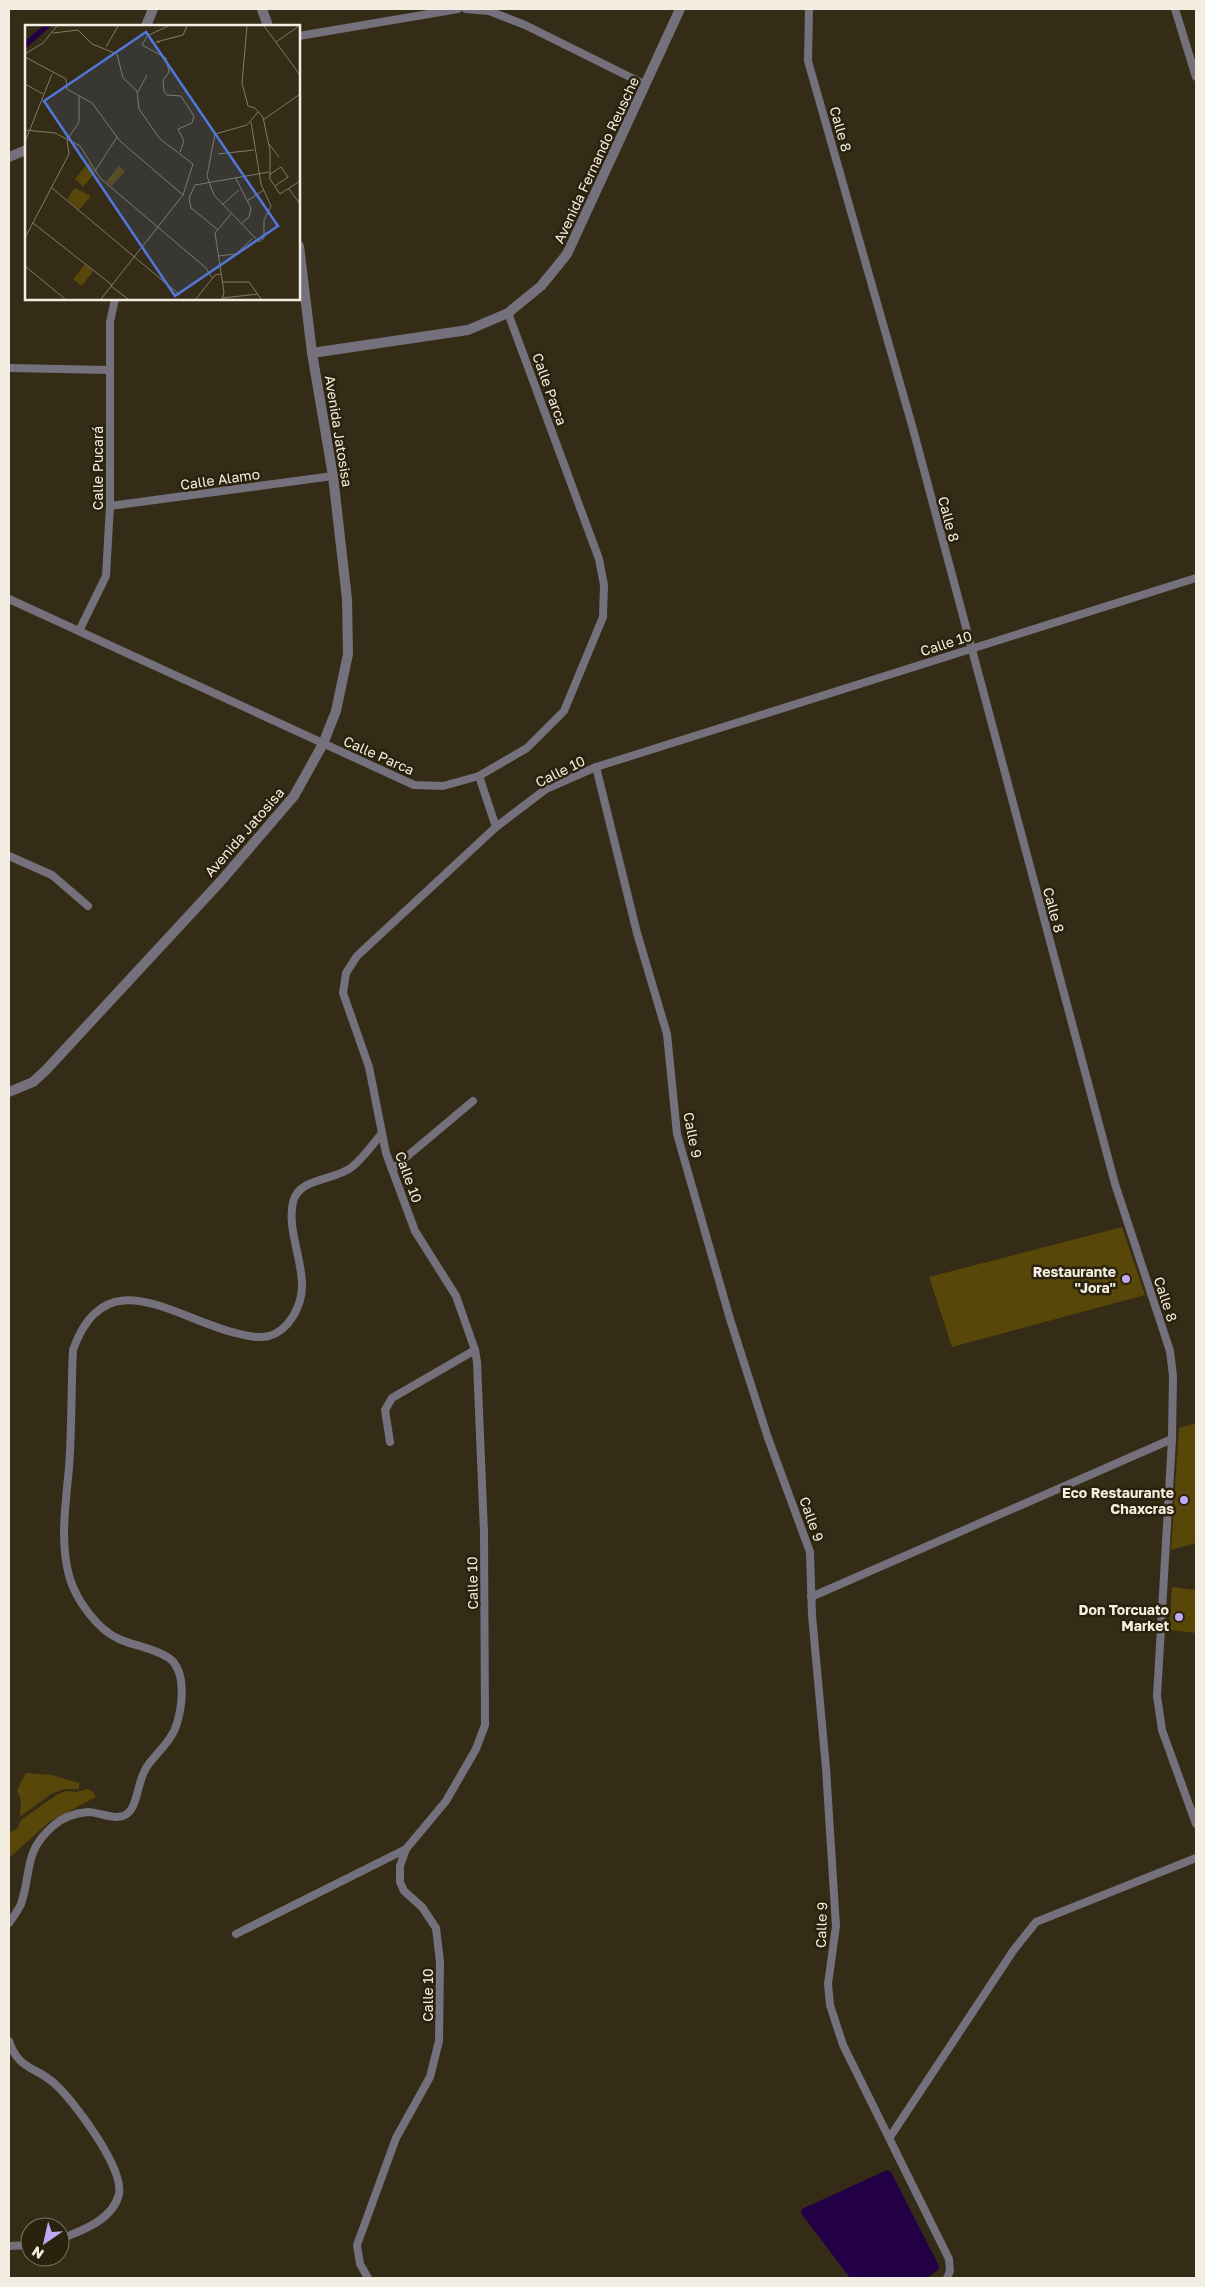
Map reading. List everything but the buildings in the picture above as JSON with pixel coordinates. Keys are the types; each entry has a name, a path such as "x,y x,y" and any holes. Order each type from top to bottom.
{"street":[{"path":"146,25 153,9"},
{"path":"262,9 268,25"},
{"path":"300,36 458,9"},
{"path":"466,9 490,11 525,25 646,85"},
{"name":"Avenida Fernando Reusche","path":"312,353 468,330 508,313 541,286 567,254 680,9"},
{"name":"Calle 8","path":"809,9 808,61 913,429 970,648 1115,1184 1170,1351 1173,1376 1172,1439 1157,1696 1162,1730 1196,1824"},
{"path":"1175,9 1196,77"},
{"path":"9,157 25,150"},
{"name":"Avenida Jatosisa","path":"9,1092 33,1082 46,1070 221,881 294,796 323,744 336,711 348,654 346,599 333,476 312,353 300,254"},
{"name":"Calle Pucará","path":"79,631 106,576 110,506 110,322 115,300"},
{"name":"Calle Parca","path":"9,599 323,744 421,786 443,786 480,776 528,748 564,711 603,617 604,584 599,559 508,313"},
{"path":"9,368 109,370"},
{"name":"Calle Alamo","path":"110,506 333,476"},
{"name":"Calle 10","path":"368,2278 360,2264 357,2245 396,2138 430,2077 439,2041 440,1962 436,1928 422,1907 404,1891 400,1882 400,1866 406,1849 446,1801 476,1749 485,1726 484,1532 475,1350 456,1296 415,1231 392,1170 382,1133 369,1067 343,993 346,973 358,956 496,827 546,788 596,767 1196,578"},
{"name":"Calle 9","path":"596,767 637,933 667,1034 677,1134 730,1319 768,1438 806,1539 812,1569 811,1597 826,1768 836,1926 828,1984 830,2005 843,2045 949,2259 950,2271 947,2278"},
{"path":"480,776 496,827"},
{"path":"9,856 52,875 88,906"},
{"path":"392,1170 473,1101"},
{"path":"9,1923 20,1906 26,1884 28,1863 41,1839 53,1826 77,1813 90,1812 120,1817 130,1812 135,1803 139,1780 171,1736 180,1711 182,1692 179,1673 175,1665 169,1658 150,1649 120,1639 103,1630 92,1618 70,1579 63,1526 69,1466 73,1350 79,1334 92,1314 103,1306 127,1299 152,1302 208,1325 252,1337 270,1336 279,1331 290,1322 296,1311 302,1285 292,1221 294,1197 308,1184 327,1179 352,1167 382,1133"},
{"path":"390,1442 385,1410 392,1398 475,1350"},
{"path":"811,1597 1172,1439"},
{"path":"236,1934 275,1912 406,1849"},
{"path":"890,2138 1008,1959 1034,1923 1196,1858"},
{"path":"9,2041 16,2058 23,2065 53,2081 64,2092 108,2152 119,2194 111,2209 102,2218 84,2230 70,2235"}],"shaded area":[{"path":"1122,1227 1145,1295 952,1347 929,1277"},
{"path":"1196,1423 1196,1543 1171,1550 1179,1428"},
{"path":"1172,1587 1196,1590 1196,1633 1169,1630"},
{"path":"26,1773 52,1775 79,1783 79,1789 64,1789 51,1794 20,1817 21,1800 17,1790"},
{"path":"87,1789 93,1792 96,1797 49,1822 9,1858 9,1833 17,1829 21,1820 65,1791 76,1792"},
{"path":"887,2170 891,2172 939,2266 939,2269 927,2278 850,2278 801,2213 802,2209"}],"place":[{"name":"Restaurante \"Jora\"","path":"1126,1279"},
{"name":"Eco Restaurante Chaxcras","path":"1184,1500"},
{"name":"Don Torcuato Market","path":"1179,1617"}]}
